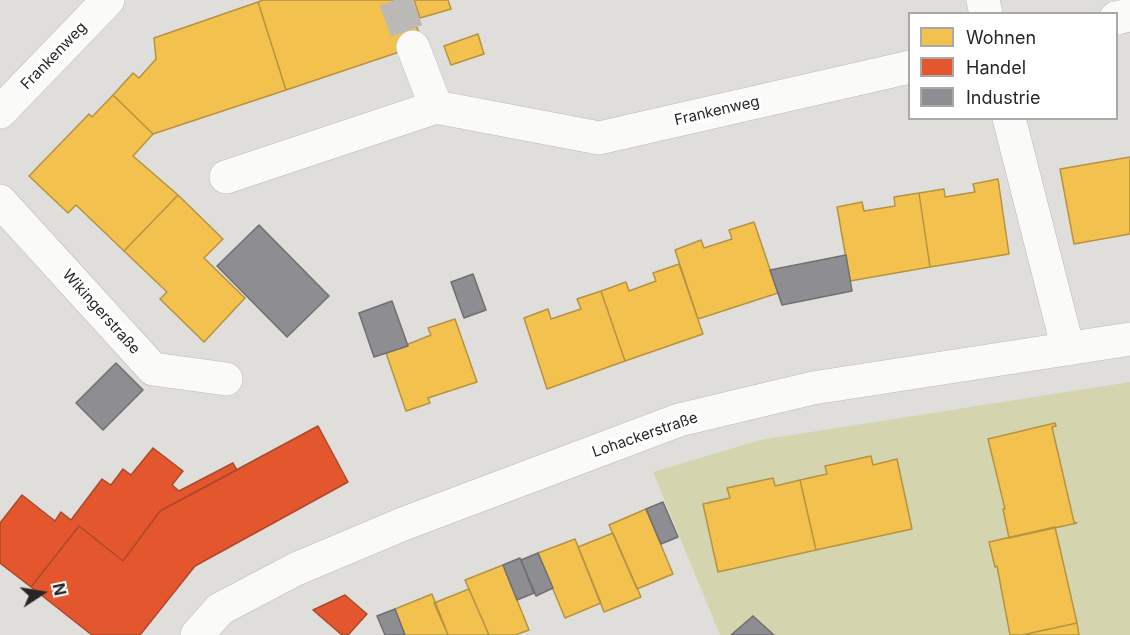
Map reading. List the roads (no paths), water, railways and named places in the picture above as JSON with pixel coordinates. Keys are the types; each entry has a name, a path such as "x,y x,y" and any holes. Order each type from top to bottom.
{"street":[{"name":"Frankenweg","path":"0,112 108,0"},
{"path":"226,177 435,106 413,47"},
{"name":"Frankenweg","path":"435,106 599,138 908,67"},
{"path":"1010,120 1068,350"},
{"name":"Wikingerstraße","path":"0,201 153,369 226,379"},
{"name":"Lohackerstraße","path":"197,635 220,609 296,568 403,524 679,420 813,388 1130,339"}],"tunnel":[{"path":"395,0 413,47"}]}
